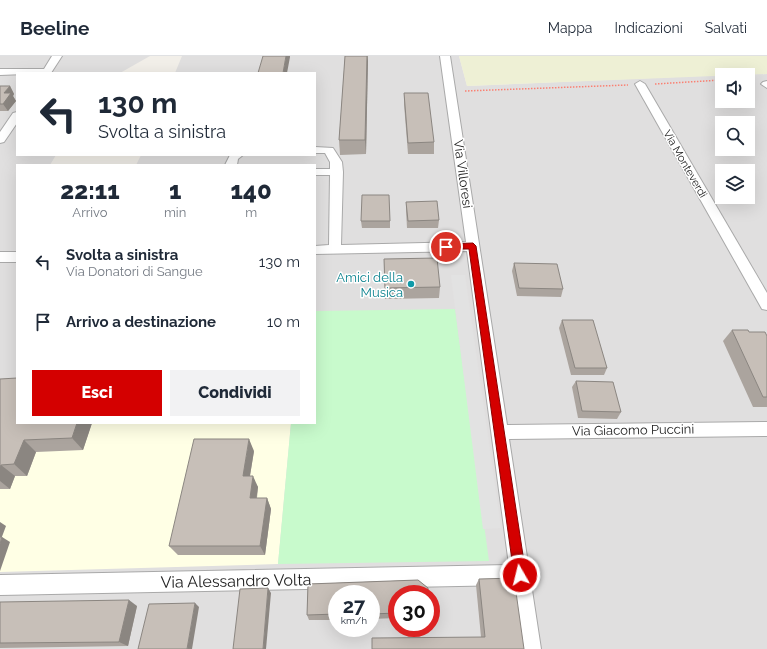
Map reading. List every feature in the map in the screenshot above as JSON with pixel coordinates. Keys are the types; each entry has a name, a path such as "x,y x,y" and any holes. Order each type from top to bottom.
{"street":[{"path":"47,72 57,56"},
{"name":"Via Villoresi","path":"445,56 531,649"},
{"path":"0,72 16,72"},
{"name":"Via Monteverdi","path":"640,84 767,305"},
{"path":"0,140 16,116"},
{"path":"316,150 329,150 336,162 335,249"},
{"path":"316,172 337,172"},
{"path":"316,250 473,246"},
{"path":"0,257 16,257"},
{"name":"Via Giacomo Puccini","path":"499,432 767,429"},
{"name":"Via Alessandro Volta","path":"0,585 520,575"}],"path":[{"path":"450,92 537,90"}],"shaded area":[{"path":"0,56 150,56 122,72 16,72 16,156 55,156 51,164 16,164 16,424 316,424 316,164 136,164 140,156 316,156 316,72 175,72 182,56 459,56 467,86 715,75 715,108 755,108 755,74 767,74 767,649 0,649"},
{"path":"459,56 767,56 767,74 755,74 755,68 715,68 715,76 467,86"},
{"path":"451,275 465,275 501,528 483,529"},
{"path":"0,392 16,421 16,424 291,424 278,564 0,572"}],"green space":[{"path":"455,309 489,561 278,564 291,424 316,424 316,311"}],"building":[{"path":"263,56 286,56 283,72 258,72"},
{"path":"345,56 367,56 365,140 339,140"},
{"path":"0,86 10,86 4,93 11,93 3,104 0,104"},
{"path":"404,93 428,93 434,142 408,143"},
{"path":"362,195 389,195 390,221 361,221"},
{"path":"437,201 439,220 408,221 406,202"},
{"name":"Amici della Musica","path":"437,258 440,287 385,288 384,259"},
{"path":"514,263 557,264 563,289 519,288"},
{"path":"562,320 593,320 607,368 575,368"},
{"path":"732,330 765,332 767,336 767,397 763,397"},
{"path":"16,378 16,424 77,424 72,438 24,440 14,464 1,465 0,467 0,379"},
{"path":"576,381 613,382 621,412 582,411"},
{"path":"194,439 249,439 243,476 253,476 250,498 267,498 260,546 169,546"},
{"path":"514,578 524,649 372,649 372,638 485,637 479,579"},
{"path":"418,580 424,585 388,585 388,613 380,614 380,585 328,585 328,614 307,615 308,584"},
{"path":"268,588 263,649 233,649 240,589"},
{"path":"129,600 119,642 0,643 0,602"},
{"path":"195,603 187,649 138,649 149,604"}],"place":[{"name":"Amici della Musica","path":"411,284"}],"route":[{"path":"446,247 473,246 520,575"}]}
